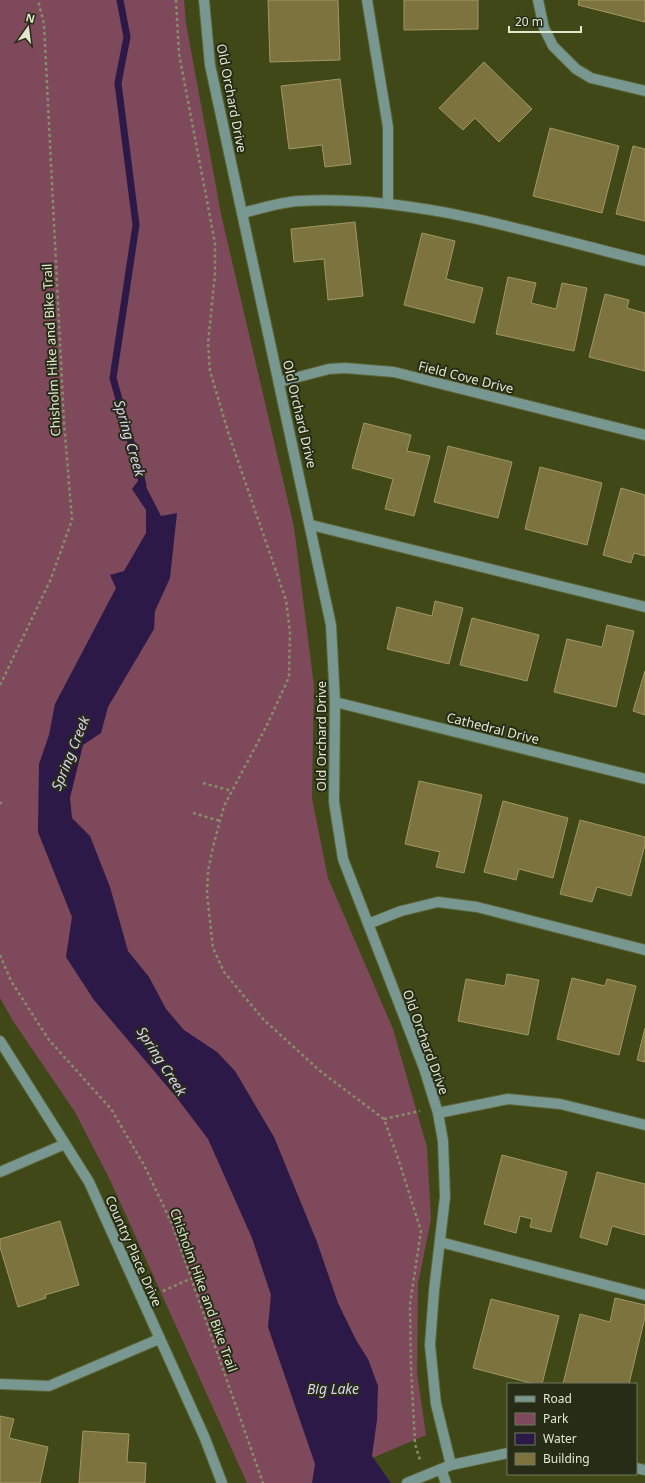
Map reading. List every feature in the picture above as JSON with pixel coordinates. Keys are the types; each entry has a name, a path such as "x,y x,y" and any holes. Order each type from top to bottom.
{"street":[{"name":"Old Orchard Drive","path":"204,0 210,65 311,525 331,625 335,702 334,802 343,859 424,1068 437,1110 443,1141 445,1197 434,1291 430,1345 436,1404 451,1465"},
{"path":"367,0 388,127 388,203"},
{"path":"538,0 544,28 553,46 576,68 591,78 645,91"},
{"path":"242,213 298,201 388,203 457,215 645,261"},
{"name":"Field Cove Drive","path":"279,382 329,369 345,368 394,372 645,435"},
{"path":"311,525 645,607"},
{"name":"Cathedral Drive","path":"335,702 645,779"},
{"path":"368,924 401,911 438,902 477,907 645,950"},
{"name":"Country Place Drive","path":"0,1041 89,1182 204,1436 222,1483"},
{"path":"437,1110 508,1099 560,1104 645,1125"},
{"path":"0,1172 65,1144"},
{"path":"440,1242 645,1295"},
{"path":"0,1384 49,1386 160,1339"},
{"path":"412,1481 451,1465 507,1453"},
{"path":"441,1468 446,1483"}],"path":[{"name":"Chisholm Hike and Bike Trail","path":"0,685 50,581 72,520 64,422 44,24 38,0"},
{"path":"176,0 179,54 215,242 214,275 208,342 210,371 229,435 286,600 290,632 289,677 267,725 224,806 220,821 208,871 207,894 213,948 224,972 262,1019 320,1071 384,1119 421,1231 410,1304 411,1367 416,1452"},
{"path":"203,782 232,791"},
{"path":"193,813 220,821"},
{"name":"Chisholm Hike and Bike Trail","path":"0,956 11,980 49,1040 111,1109 141,1159 172,1224 190,1279 263,1483"},
{"path":"384,1119 437,1110"},
{"path":"163,1291 190,1279"}],"green space":[{"path":"0,0 184,0 186,23 221,214 294,527 314,686 312,798 328,878 393,1029 427,1147 431,1219 418,1284 417,1372 426,1435 314,1483 247,1483 110,1180 75,1112 13,1021 0,998"}],"water":[{"name":"Big Lake","path":"141,477 161,516 177,513 170,578 155,611 154,629 108,707 101,733 83,745 70,798 72,818 90,836 110,887 128,951 149,977 166,1009 184,1030 217,1052 235,1071 274,1137 317,1242 338,1303 356,1340 368,1359 378,1386 377,1420 372,1456 391,1483 312,1483 315,1464 268,1327 271,1295 252,1238 208,1139 177,1098 94,1000 66,957 72,917 38,832 39,764 49,735 55,704 116,588 110,575 124,571 146,533 146,510 132,489"}],"building":[{"path":"268,0 338,0 340,60 270,62"},
{"path":"404,0 478,0 478,29 404,30"},
{"path":"579,0 645,0 645,22 578,5"},
{"path":"484,62 532,109 499,142 475,118 463,130 439,108"},
{"path":"340,79 351,164 325,167 322,145 289,149 281,86"},
{"path":"550,128 619,146 602,213 533,196"},
{"path":"633,146 645,149 645,221 616,214"},
{"path":"355,222 363,296 328,300 324,259 294,262 291,229"},
{"path":"422,233 455,241 446,279 483,288 474,323 404,305"},
{"path":"508,277 536,283 531,303 556,309 562,283 587,288 574,351 496,334"},
{"path":"605,294 629,300 627,308 645,313 645,371 589,357"},
{"path":"364,423 411,435 407,451 430,456 414,516 385,509 393,479 352,468"},
{"path":"448,446 512,462 498,518 434,502"},
{"path":"540,467 602,483 587,545 525,529"},
{"path":"621,488 645,495 645,556 634,553 631,563 603,555"},
{"path":"435,601 463,608 449,664 387,649 397,607 432,616"},
{"path":"472,618 539,635 527,681 460,665"},
{"path":"607,625 634,631 616,707 554,692 567,639 602,647"},
{"path":"645,671 645,715 633,711"},
{"path":"419,781 482,795 464,873 436,867 440,852 405,844"},
{"path":"503,801 568,818 553,878 519,869 516,880 484,872"},
{"path":"580,820 645,837 645,845 631,896 597,887 592,902 560,894"},
{"path":"507,974 539,980 528,1035 458,1021 466,979 505,986"},
{"path":"572,978 605,986 607,979 636,986 619,1055 557,1039"},
{"path":"645,1028 645,1062 637,1060"},
{"path":"502,1155 567,1172 551,1232 530,1227 532,1219 520,1216 516,1233 484,1224"},
{"path":"597,1172 645,1184 645,1235 612,1226 607,1245 580,1237"},
{"path":"60,1221 79,1285 45,1295 46,1298 18,1307 0,1247 0,1239"},
{"path":"615,1298 645,1305 645,1317 629,1383 563,1383 580,1314 610,1322"},
{"path":"491,1299 559,1316 542,1383 530,1383 473,1368"},
{"path":"0,1416 14,1419 9,1438 48,1447 40,1483 0,1483"},
{"path":"83,1431 129,1434 127,1462 146,1463 145,1483 79,1483"}],"waterway":[{"name":"Spring Creek","path":"120,0 127,37 118,83 136,225 113,378 143,485"}]}
